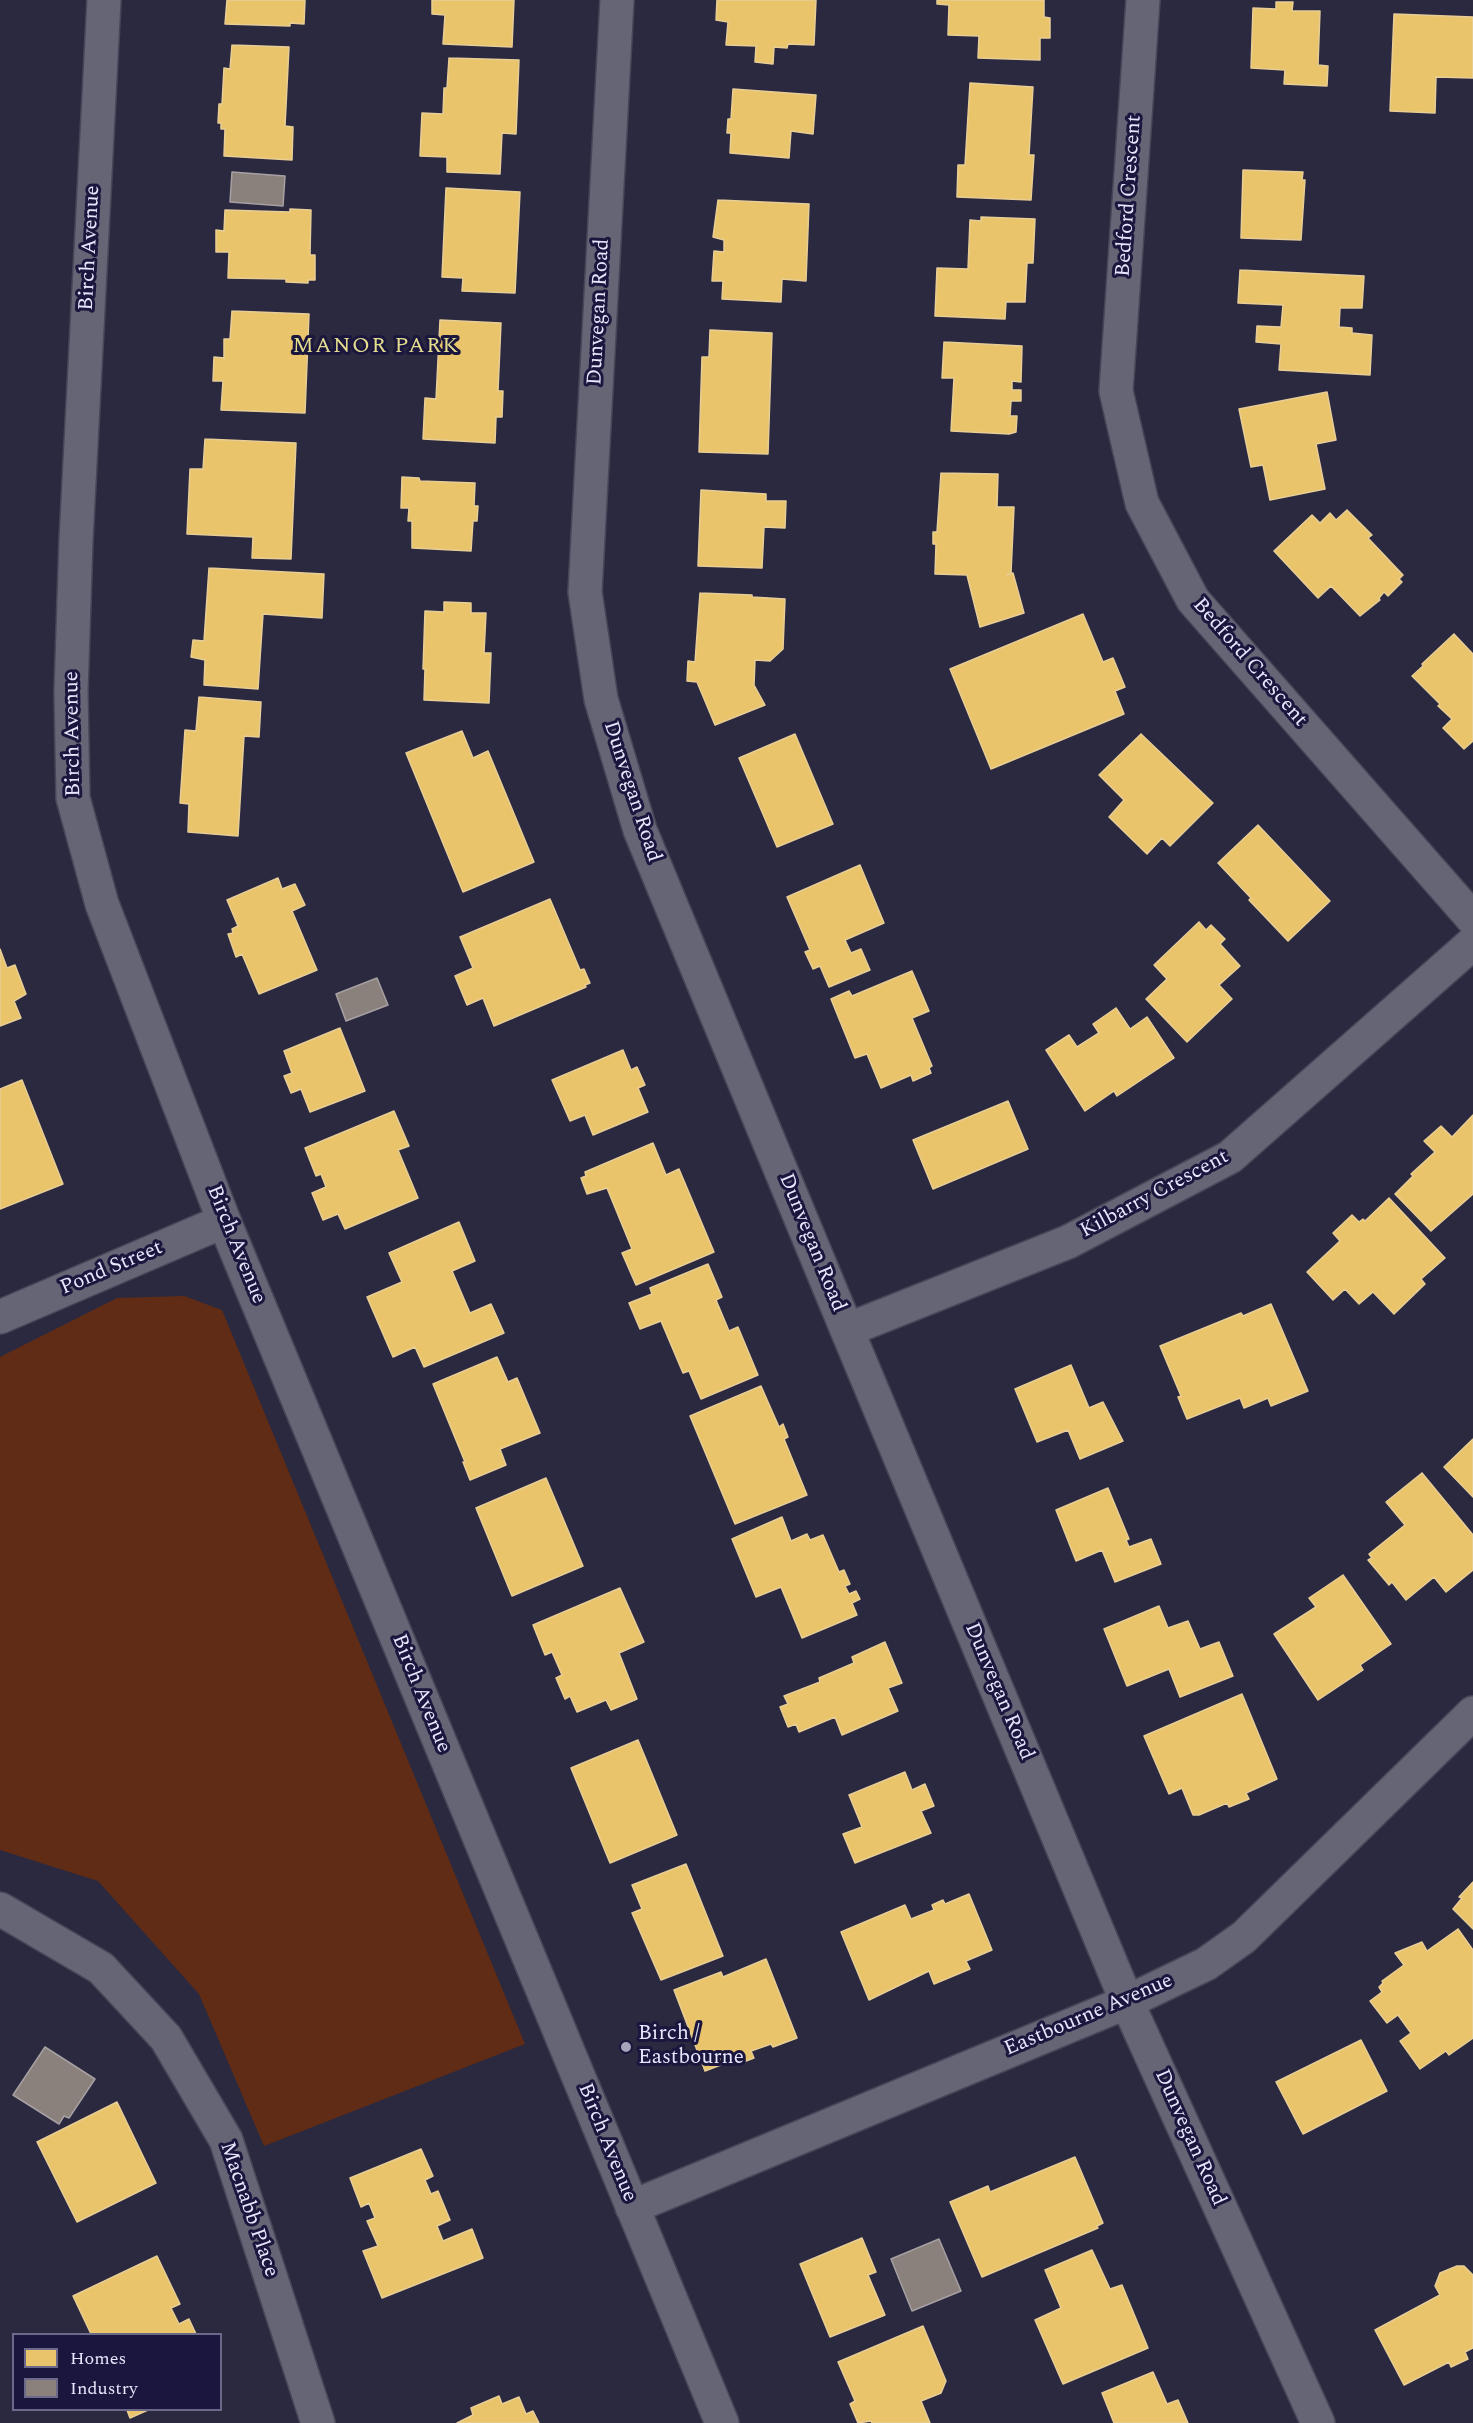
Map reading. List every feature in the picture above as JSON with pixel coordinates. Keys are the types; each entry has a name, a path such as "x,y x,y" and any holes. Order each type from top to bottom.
{"street":[{"name":"Birch Avenue","path":"104,0 76,540 71,692 73,798 102,904 224,1221 722,2423"},
{"name":"Dunvegan Road","path":"617,0 585,592 601,699 640,830 847,1330 1127,2002 1318,2423"},
{"name":"Bedford Crescent","path":"1143,0 1116,391 1142,503 1193,600 1473,919"},
{"name":"Kilbarry Crescent","path":"847,1330 1068,1242 1230,1157 1473,943"},
{"name":"Pond Street","path":"0,1317 224,1221"},
{"name":"Eastbourne Avenue","path":"632,2207 1127,2002 1206,1964 1244,1937 1473,1713"},
{"name":"Macnabb Place","path":"0,1909 101,1968 166,2038 226,2140 318,2423"}],"shaded area":[{"path":"184,1296 222,1310 525,2044 264,2146 199,1994 98,1881 0,1850 0,1357 117,1298"}],"building: Homes":[{"path":"227,0 305,0 304,24 290,23 290,26 225,24"},
{"path":"432,0 514,0 512,47 443,44 445,15 432,14"},
{"path":"717,0 816,0 814,45 788,44 787,48 774,47 773,64 755,62 756,46 726,45 728,22 716,20"},
{"path":"937,0 1044,0 1044,17 1050,18 1050,38 1040,38 1040,60 978,58 979,36 948,35 949,5 937,4"},
{"path":"1276,2 1293,2 1292,11 1320,11 1318,65 1328,66 1327,86 1284,84 1285,70 1251,68 1253,8 1276,9"},
{"path":"1394,14 1473,17 1473,78 1436,77 1435,113 1390,111"},
{"path":"232,45 289,47 285,126 293,127 292,160 224,156 225,129 221,129 221,123 218,123 219,104 222,104 224,68 230,69"},
{"path":"449,58 519,60 516,134 502,133 500,174 447,172 447,157 420,156 422,113 443,114"},
{"path":"970,83 1033,87 1029,155 1034,155 1031,200 957,197 958,165 965,165"},
{"path":"733,89 816,95 813,134 791,131 789,158 730,153 731,133 727,133 728,119 731,119"},
{"path":"1243,170 1303,172 1302,180 1305,180 1301,240 1241,238"},
{"path":"446,188 520,192 515,293 462,291 463,278 442,277"},
{"path":"718,200 809,204 806,281 782,279 781,302 722,299 723,281 712,281 714,251 724,252 724,240 713,237"},
{"path":"290,209 311,210 310,255 315,255 315,280 308,280 308,283 286,282 286,279 228,278 229,252 216,252 216,230 224,231 225,210 290,212"},
{"path":"981,217 1035,219 1033,263 1027,263 1025,302 1006,302 1005,319 935,316 937,268 968,269 970,220 981,221"},
{"path":"1240,270 1364,276 1362,308 1340,308 1339,327 1352,328 1352,333 1372,335 1370,375 1279,370 1281,344 1256,342 1257,326 1281,327 1283,305 1238,303"},
{"path":"232,311 309,314 305,413 221,410 223,381 213,381 214,357 224,358 224,339 230,339"},
{"path":"440,320 501,323 498,391 503,391 502,417 496,417 495,443 423,439 425,398 436,399"},
{"path":"710,330 772,333 768,454 699,452 702,357 709,357"},
{"path":"944,342 1022,346 1021,382 1012,381 1012,390 1021,390 1021,401 1011,401 1010,416 1017,416 1016,432 1009,434 951,431 954,378 942,378"},
{"path":"1327,392 1336,440 1316,444 1325,489 1270,500 1263,465 1251,467 1239,409"},
{"path":"205,439 296,443 291,559 252,558 253,537 187,534 190,469 203,469"},
{"path":"941,473 998,474 997,507 1014,507 1011,573 1007,575 1013,573 1024,613 980,627 967,575 935,574 936,544 933,544 933,532 937,532"},
{"path":"402,477 419,478 420,481 475,483 474,506 478,506 477,521 473,521 471,551 412,548 412,521 408,521 409,508 401,508"},
{"path":"701,490 766,494 766,501 786,501 785,528 764,527 762,568 698,566"},
{"path":"1347,510 1372,535 1368,538 1403,575 1399,579 1402,582 1388,596 1384,592 1380,600 1360,616 1331,586 1318,598 1274,551 1312,515 1320,523 1330,513 1336,520"},
{"path":"209,568 324,574 322,618 263,614 258,689 204,685 205,660 191,657 193,640 204,641"},
{"path":"700,593 785,599 783,649 770,661 755,660 754,685 765,705 715,725 697,682 687,681 688,661 695,662"},
{"path":"444,602 471,603 471,613 486,613 484,653 491,653 489,703 424,700 425,611 444,612"},
{"path":"1083,614 1103,662 1113,658 1125,687 1115,691 1124,714 991,769 950,669"},
{"path":"1454,634 1473,654 1473,741 1464,749 1443,728 1452,719 1412,676"},
{"path":"199,697 261,702 259,737 244,736 238,836 188,832 189,804 180,803 185,730 196,731"},
{"path":"462,731 473,758 488,751 534,862 463,892 406,753"},
{"path":"795,734 833,824 777,847 739,758"},
{"path":"1141,734 1213,803 1170,846 1162,838 1147,854 1109,817 1124,800 1099,775"},
{"path":"1258,825 1330,901 1288,941 1218,863"},
{"path":"860,865 884,923 845,940 851,953 861,949 870,970 829,987 820,966 813,969 805,952 810,950 787,897"},
{"path":"278,878 282,889 295,884 305,905 292,911 317,970 259,994 242,954 236,957 228,934 233,933 232,929 238,926 227,900"},
{"path":"550,899 580,970 584,969 590,983 585,985 586,987 494,1026 483,998 467,1005 455,976 473,968 460,937"},
{"path":"1199,922 1206,930 1211,925 1225,939 1220,944 1240,966 1219,985 1232,999 1187,1042 1146,999 1167,979 1154,965"},
{"path":"0,949 7,968 15,965 26,994 14,1001 21,1018 0,1026"},
{"path":"912,971 929,1011 912,1018 932,1066 929,1068 931,1073 913,1081 911,1075 881,1088 867,1054 855,1058 831,999 849,991 852,996"},
{"path":"1116,1008 1130,1029 1147,1017 1174,1058 1117,1096 1114,1091 1085,1111 1046,1050 1069,1035 1077,1047 1099,1033 1093,1024"},
{"path":"340,1028 365,1091 310,1112 301,1089 291,1093 284,1076 292,1073 284,1051"},
{"path":"623,1050 631,1070 637,1067 645,1085 638,1088 648,1112 593,1135 585,1115 570,1121 552,1080"},
{"path":"22,1080 63,1184 0,1209 0,1089"},
{"path":"1008,1101 1028,1149 933,1189 913,1140"},
{"path":"394,1111 409,1146 398,1150 418,1198 345,1229 338,1214 323,1220 312,1193 326,1187 321,1174 316,1176 305,1148"},
{"path":"1473,1115 1473,1194 1431,1231 1395,1194 1413,1176 1411,1174 1435,1152 1424,1141 1441,1126 1452,1137"},
{"path":"653,1143 666,1175 679,1169 714,1252 636,1285 622,1253 632,1249 607,1188 587,1194 581,1178 586,1176 585,1172"},
{"path":"1389,1198 1445,1258 1421,1279 1425,1284 1394,1314 1373,1292 1359,1304 1345,1289 1333,1300 1307,1272 1340,1241 1333,1233 1352,1215 1359,1222 1363,1219 1365,1221"},
{"path":"459,1222 475,1261 452,1271 470,1313 491,1304 504,1333 424,1367 415,1347 393,1357 367,1297 402,1282 389,1253"},
{"path":"708,1264 722,1297 716,1300 729,1331 738,1327 758,1375 701,1399 689,1371 683,1373 661,1321 640,1329 629,1303 652,1294 650,1288"},
{"path":"1271,1304 1308,1391 1271,1406 1268,1398 1244,1408 1240,1398 1187,1419 1178,1397 1181,1396 1160,1346 1241,1313 1243,1316"},
{"path":"497,1357 508,1382 517,1378 540,1433 500,1449 506,1465 470,1480 463,1462 465,1462 433,1384"},
{"path":"1071,1365 1089,1408 1103,1402 1123,1441 1080,1459 1068,1430 1037,1442 1015,1389"},
{"path":"761,1386 779,1427 783,1424 788,1437 784,1439 807,1495 735,1524 690,1416"},
{"path":"1473,1439 1473,1497 1444,1467"},
{"path":"1422,1473 1473,1535 1473,1570 1446,1592 1434,1577 1406,1600 1392,1582 1389,1585 1368,1560 1372,1558 1369,1554 1405,1525 1386,1502"},
{"path":"546,1478 583,1566 512,1596 476,1508"},
{"path":"1108,1488 1129,1539 1126,1540 1129,1547 1151,1539 1161,1564 1115,1582 1102,1550 1076,1561 1056,1510"},
{"path":"782,1517 791,1541 807,1534 810,1540 823,1535 839,1572 844,1570 850,1584 845,1586 849,1594 856,1591 860,1599 852,1603 857,1615 802,1638 781,1587 756,1597 732,1539"},
{"path":"1343,1575 1391,1644 1360,1665 1363,1670 1318,1700 1274,1634 1316,1607 1309,1598"},
{"path":"620,1588 644,1642 619,1653 637,1699 611,1710 606,1700 577,1712 570,1696 565,1699 556,1678 562,1675 552,1652 545,1655 533,1625"},
{"path":"1159,1606 1168,1628 1188,1621 1200,1649 1219,1642 1233,1676 1180,1697 1169,1669 1127,1686 1104,1629"},
{"path":"885,1642 902,1683 888,1688 898,1711 842,1735 835,1717 799,1732 796,1724 788,1727 780,1707 788,1704 784,1696 820,1682 819,1678 854,1663 852,1657"},
{"path":"1242,1694 1277,1779 1246,1793 1249,1799 1229,1807 1227,1803 1199,1815 1193,1815 1182,1788 1169,1794 1144,1736"},
{"path":"638,1740 677,1835 610,1863 571,1768"},
{"path":"905,1772 912,1790 925,1784 934,1806 921,1811 931,1833 855,1863 843,1834 862,1827 849,1795"},
{"path":"686,1864 723,1956 661,1980 632,1913 642,1909 632,1885"},
{"path":"1473,1882 1473,1929 1453,1909 1462,1898 1459,1897"},
{"path":"969,1894 992,1950 966,1961 970,1969 934,1984 929,1971 869,2000 841,1932 905,1905 911,1919 934,1910 932,1905 943,1900 945,1904"},
{"path":"1458,1929 1473,1950 1473,2038 1449,2055 1446,2051 1420,2069 1400,2041 1411,2033 1398,2015 1387,2023 1370,2001 1382,1992 1379,1987 1382,1981 1404,1965 1395,1953 1422,1942 1427,1951"},
{"path":"766,1959 797,2038 773,2047 771,2044 751,2051 754,2058 738,2064 736,2059 705,2071 674,1990 721,1972 723,1977"},
{"path":"1361,2040 1387,2091 1303,2134 1276,2082"},
{"path":"117,2102 156,2183 77,2222 37,2142"},
{"path":"421,2149 433,2176 425,2180 431,2194 438,2191 450,2220 437,2226 443,2241 472,2229 483,2258 382,2298 363,2251 378,2246 367,2221 375,2218 369,2203 361,2207 350,2178"},
{"path":"1075,2157 1103,2223 1097,2226 1098,2228 982,2277 950,2202 988,2186 990,2192"},
{"path":"862,2238 876,2272 868,2275 885,2315 830,2337 800,2264"},
{"path":"1092,2250 1110,2289 1122,2285 1148,2348 1063,2384 1035,2320 1061,2308 1045,2270"},
{"path":"157,2256 180,2304 171,2308 179,2324 189,2319 196,2333 91,2333 73,2296"},
{"path":"1457,2266 1464,2266 1473,2275 1473,2348 1465,2352 1468,2359 1451,2367 1449,2362 1404,2385 1375,2330 1440,2295 1435,2286 1440,2273"},
{"path":"923,2326 946,2381 941,2393 921,2401 930,2423 872,2423 871,2421 858,2423 850,2404 855,2401 838,2362"},
{"path":"1153,2372 1167,2404 1178,2400 1188,2423 1114,2423 1102,2393"},
{"path":"499,2396 502,2404 519,2397 526,2414 533,2411 539,2423 457,2423 473,2415 471,2408"},
{"path":"127,2411 146,2411 130,2418"}],"building: Industry":[{"path":"232,172 285,176 283,206 230,202"},
{"path":"377,978 388,1005 346,1021 336,994"},
{"path":"45,2047 95,2079 69,2118 64,2116 59,2124 13,2095"},
{"path":"939,2239 961,2291 912,2311 891,2259"}],"place":[{"name":"Birch / Eastbourne","path":"626,2047"}],"district":[{"name":"MANOR PARK","path":"376,348"}]}
